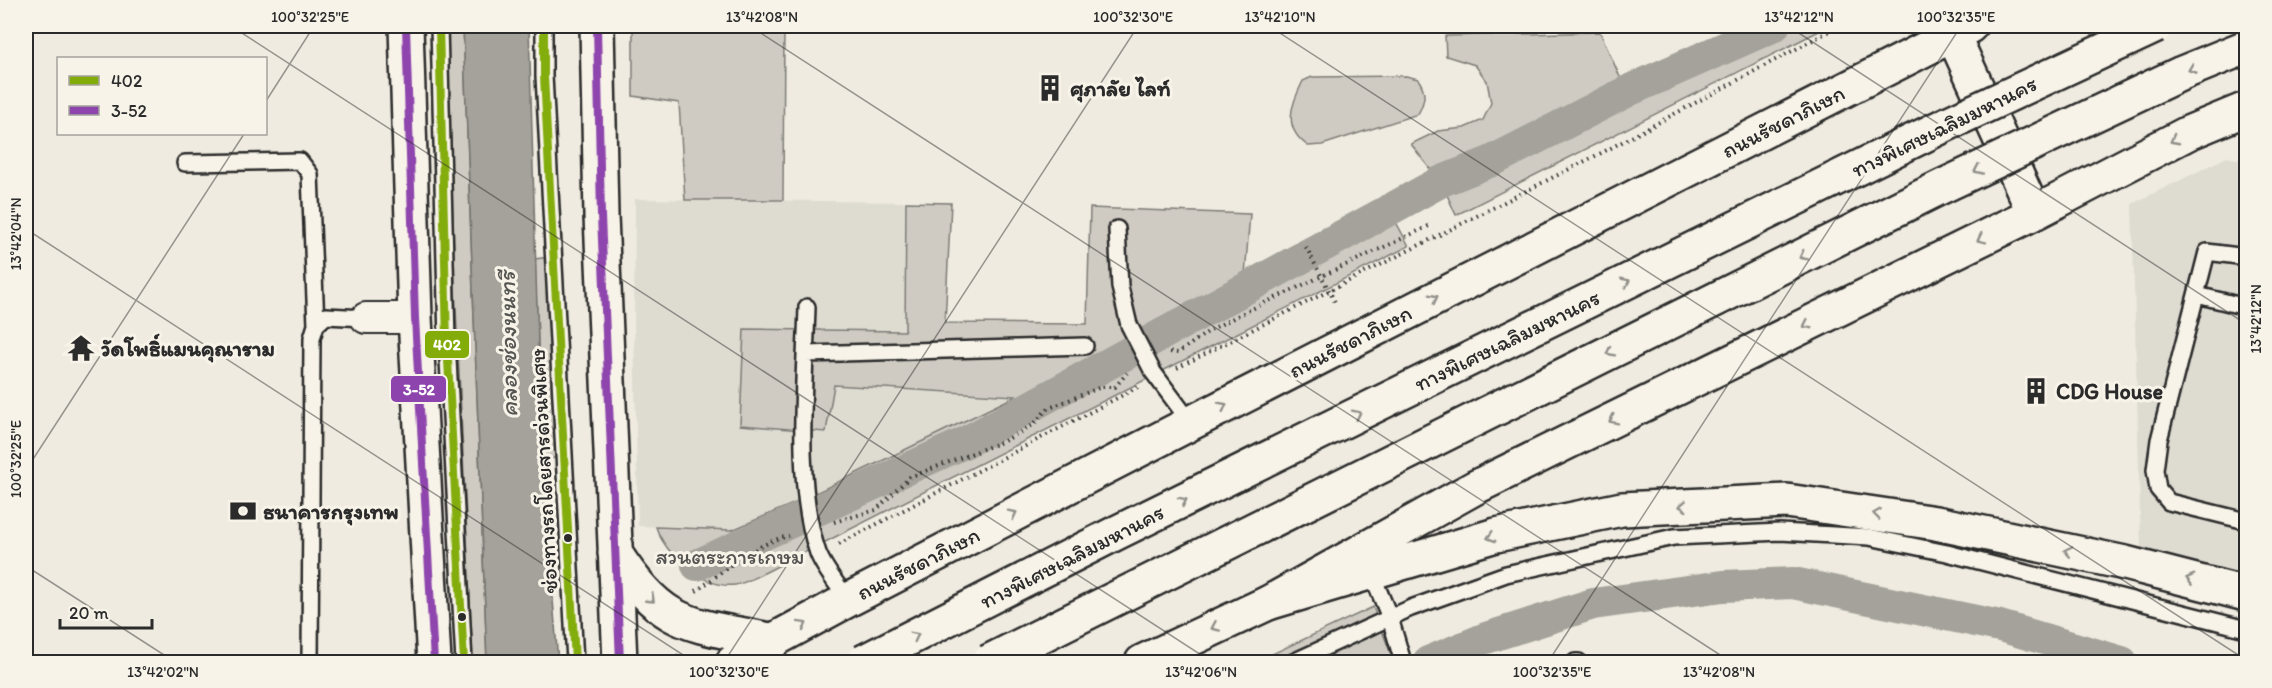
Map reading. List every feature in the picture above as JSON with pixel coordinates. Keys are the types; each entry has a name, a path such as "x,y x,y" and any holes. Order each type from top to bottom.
{"main road":[{"path":"406,26 415,318 434,663"},
{"path":"597,26 620,663"},
{"name":"ทางพิเศษเฉลิมมหานคร","path":"863,663 1116,533 1949,123 2156,26"},
{"path":"1957,29 2034,213"},
{"name":"ถนนรัชดาภิเษก","path":"733,663 848,600 1957,29"},
{"path":"988,663 1941,187 2182,73 2247,47"},
{"path":"1142,663 1268,603 1476,487 2034,213 2188,133 2247,109"},
{"path":"1268,603 1497,535 1622,509 1724,519 1787,501 1936,523 2125,563 2247,594"},
{"path":"615,553 635,585 668,613 702,627 774,641"}],"street":[{"path":"366,318 415,318"}],"lane":[{"path":"439,26 447,341 464,663"},
{"name":"ช่องทางรถโดยสารด่วนพิเศษ","path":"544,26 544,76 575,663"},
{"path":"185,163 300,161 310,174 316,325 312,338 310,663"},
{"path":"1117,229 1120,287 1129,325 1155,375 1191,423"},
{"path":"2247,256 2207,252 2159,440 2155,470 2158,489 2169,502 2247,521"},
{"path":"2197,295 2247,307"},
{"path":"807,307 807,497 819,555 848,600"},
{"path":"316,325 326,316 366,318"},
{"path":"806,354 1085,346"},
{"path":"1293,663 1390,618 1506,573 1674,537 1724,519 1780,532 1869,537 1947,553 2247,629"},
{"path":"1371,573 1390,618 1403,663"}],"path":[{"path":"819,555 1155,375 1329,291 1607,150 1839,26"},
{"path":"1162,351 1178,353 1212,329 1429,226"},
{"path":"1306,247 1335,302"},
{"path":"693,593 776,539 812,525 876,510 910,477 1004,441 1033,425 1047,409 1101,387 1114,387 1133,365"}],"shaded area":[{"path":"2227,157 2246,161 2246,579 2141,553 2132,204"},
{"path":"635,199 906,202 905,331 744,329 833,385 1018,395 795,503 732,530 638,526 634,328"}],"green space":[{"path":"447,26 463,26 487,662 473,662 455,288"},
{"path":"633,26 784,26 783,200 685,200 679,103 633,96"},
{"path":"1759,26 1829,26 1456,215 1443,186 1411,144 1438,131 1464,128 1483,120 1491,103 1487,81 1475,65 1446,56 1445,36 1600,32 1624,86"},
{"path":"1406,76 1418,79 1423,88 1423,101 1418,114 1322,145 1308,146 1295,132 1291,116 1292,107 1303,81 1312,77"},
{"name":"สวนตระการเกษม","path":"906,202 951,203 945,323 1087,324 1090,208 1250,214 1244,287 1392,215 1409,246 750,580 735,585 723,585 699,576 677,559 661,538 656,527 732,530 795,503 1016,396 834,385 826,432 740,425 744,329 905,331"},
{"path":"549,257 559,458 542,459 535,259"},
{"path":"1373,607 1394,662 1255,662"}],"water":[{"name":"คลองช่องนนทรี","path":"463,26 529,26 541,450 558,662 487,662"}],"waterway":[{"path":"697,565 964,443 1442,181 1492,161 1632,89 1774,26"},
{"path":"1428,662 1486,638 1593,604 1723,586 1793,583 2000,626 2122,662"}],"transit line":[{"name":"3-52","path":"406,26 415,318 434,662"},
{"name":"402","path":"439,26 447,341 464,662"},
{"name":"402","path":"544,26 544,76 575,662"},
{"name":"3-52","path":"597,26 601,216 620,662"}],"place":[{"name":"ศุภาลัย ไลท์","path":"1050,88"},
{"name":"วัดโพธิ์แมนคุณาราม","path":"81,348"},
{"name":"CDG House","path":"2036,391"},
{"name":"ธนาคารกรุงเทพ","path":"243,511"}]}
